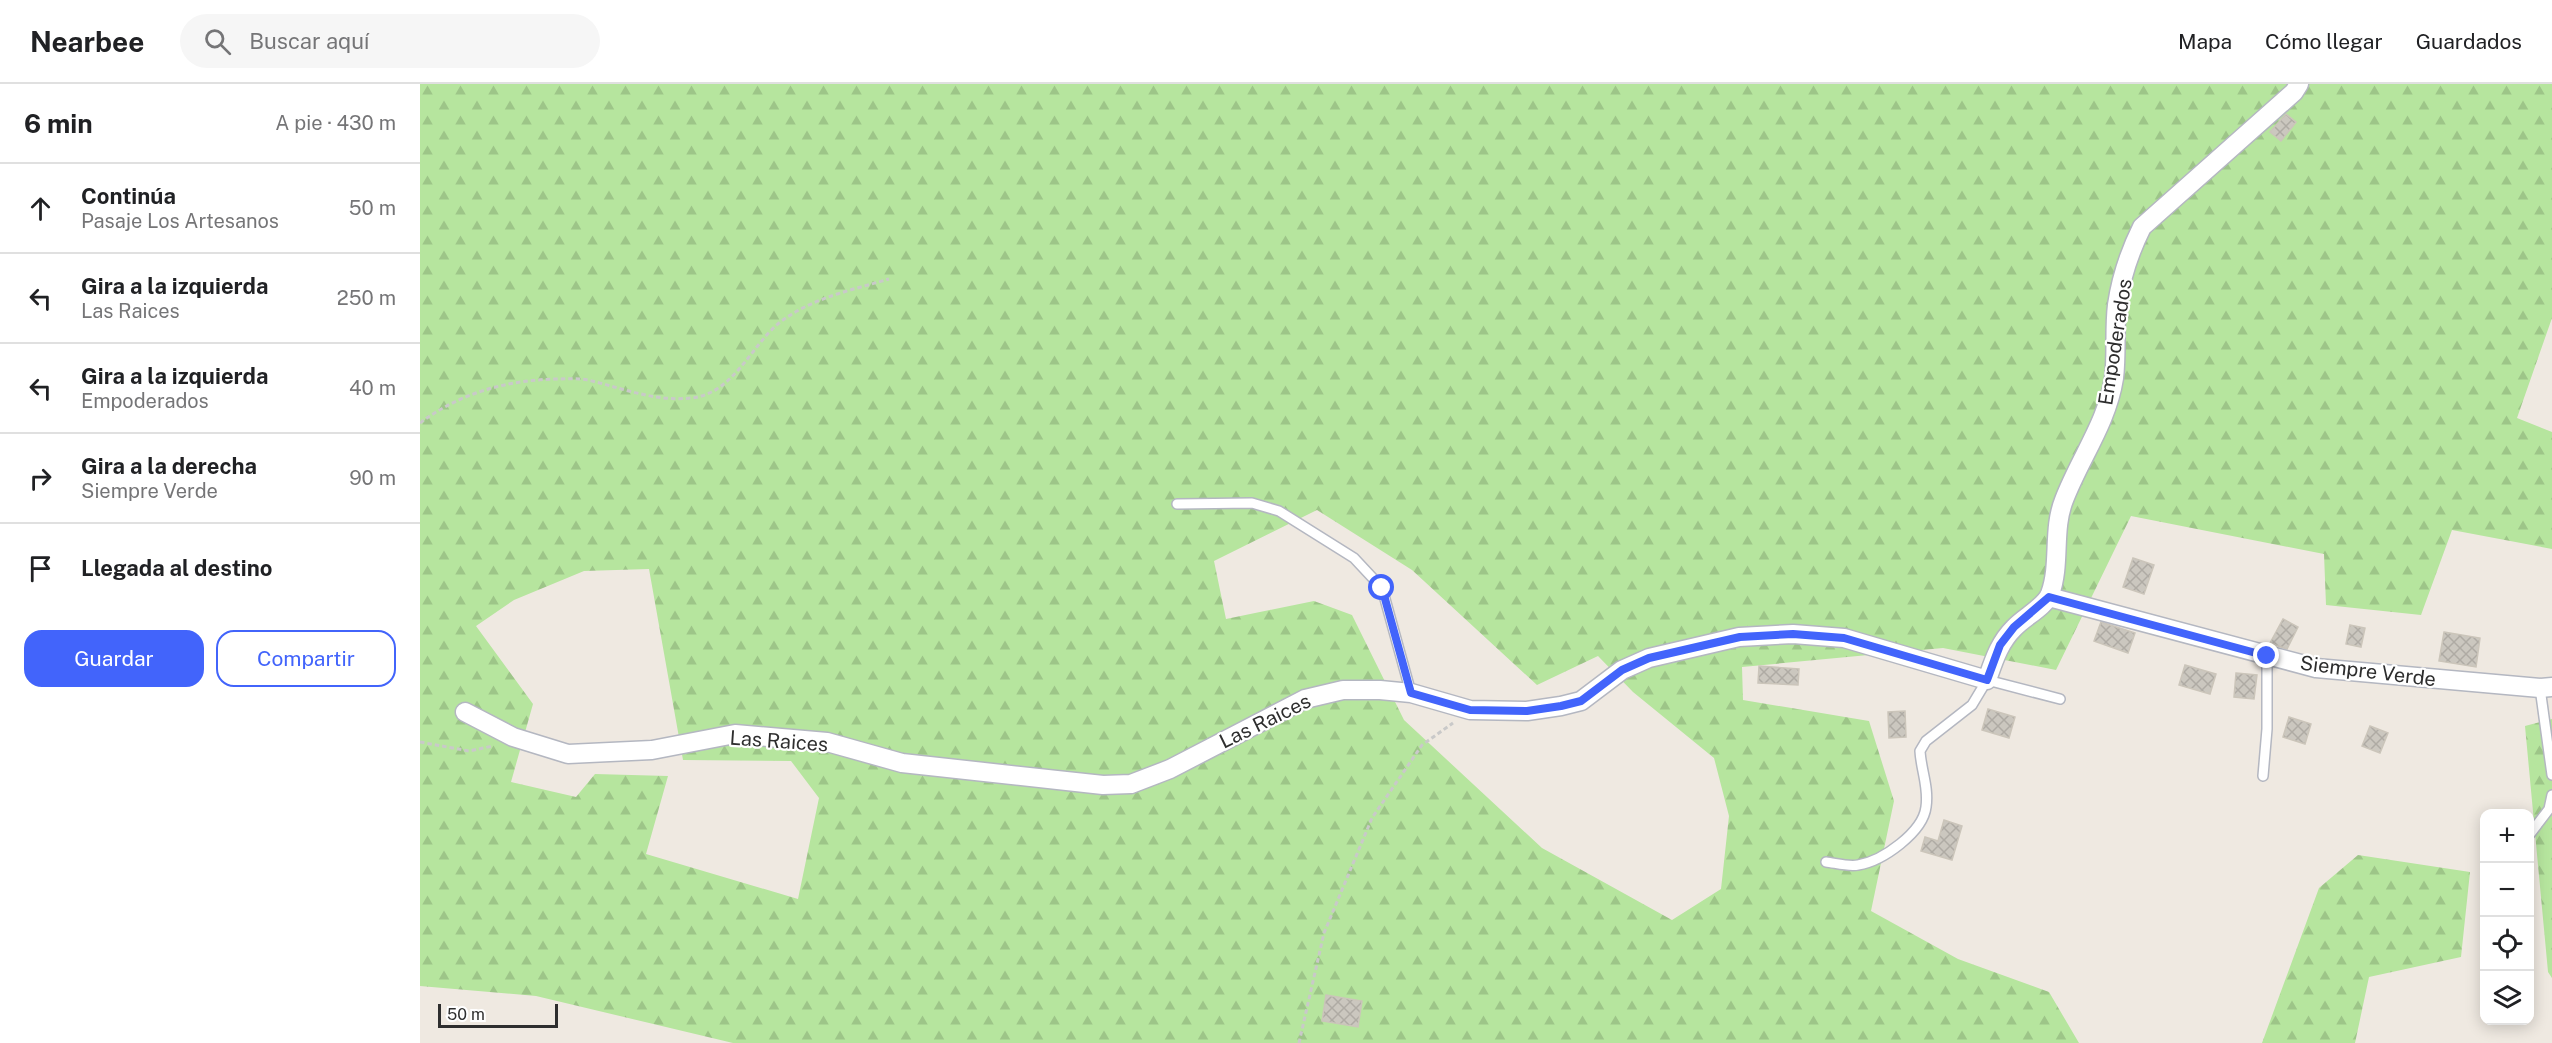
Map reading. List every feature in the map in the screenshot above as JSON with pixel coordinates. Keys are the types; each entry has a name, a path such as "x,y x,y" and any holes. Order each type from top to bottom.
{"street":[{"name":"Empoderados","path":"2049,597 2055,578 2055,537 2063,501 2109,404 2114,376 2117,305 2132,248 2142,227 2294,92 2299,84"},
{"name":"Siempre Verde","path":"2049,597 2316,668 2546,687"},
{"path":"1987,680 2000,645 2014,627 2049,597"},
{"name":"Las Raices","path":"465,712 524,740 568,754 652,750 735,734 827,742 902,763 1103,785 1131,784 1170,769 1305,699 1344,690 1411,693 1470,710 1527,711 1581,701 1622,670 1649,658 1740,637 1783,634 1844,638 1987,680"}],"lane":[{"path":"1177,504 1252,503 1270,508 1354,558 1382,588 1411,693"},
{"path":"2263,776 2267,656"},
{"path":"1826,862 1858,866 1888,853 1919,827 1926,808 1926,784 1920,762 1920,751 1926,741 1972,705 1987,680"},
{"name":"Las Raices","path":"1987,680 2060,699"},
{"path":"2546,687 2552,775"},
{"path":"2534,827 2548,809 2552,795"}],"path":[{"path":"420,423 441,407 494,386 528,380 586,379 644,396 692,398 712,391 741,368 778,323 810,303 889,279"},
{"path":"1299,1043 1324,933 1372,818 1422,745 1470,710"},
{"path":"420,742 470,751 524,740"}],"green space":[{"path":"420,84 2552,84 2552,318 2517,418 2552,432 2552,549 2452,530 2421,615 2326,605 2324,554 2131,516 2056,670 1943,648 1742,667 1743,700 1869,721 1894,801 1871,911 1958,959 2049,992 2079,1043 733,1043 536,996 420,986","holes":["1317,510 1412,570 1537,685 1598,656 1633,692 1714,758 1729,816 1721,889 1672,920 1542,848 1404,720 1352,615 1314,601 1226,619 1214,561","649,569 683,760 791,761 819,798 798,899 646,854 668,776 595,774 576,797 511,782 533,704 476,626 514,600 584,571"]},
{"path":"2552,719 2552,978 2548,972 2525,726"},
{"path":"2358,855 2470,872 2461,957 2369,977 2355,1043 2262,1043 2319,888"}],"building":[{"path":"2286,114 2296,122 2281,141 2270,132"},
{"path":"2133,558 2154,565 2144,594 2123,587"},
{"path":"2283,619 2298,627 2287,649 2270,643"},
{"path":"2101,622 2135,633 2128,653 2094,641"},
{"path":"2350,625 2365,628 2361,647 2346,644"},
{"path":"2444,632 2480,638 2476,667 2439,661"},
{"path":"2185,665 2216,674 2210,694 2179,685"},
{"path":"1759,666 1799,669 1798,685 1758,683"},
{"path":"2236,673 2257,675 2254,699 2234,697"},
{"path":"1988,709 2015,717 2009,738 1982,730"},
{"path":"1905,711 1906,737 1889,738 1888,712"},
{"path":"2289,717 2311,724 2305,744 2283,737"},
{"path":"2370,726 2388,733 2380,753 2362,746"},
{"path":"1944,820 1962,826 1952,860 1921,851 1925,837 1938,841"},
{"path":"1326,995 1362,1001 1358,1027 1322,1021"}],"route":[{"path":"1382,588 1411,693 1470,710 1527,711 1581,701 1622,670 1649,658 1740,637 1793,634 1844,638 1987,680 2000,645 2014,627 2049,597 2267,656"}]}
